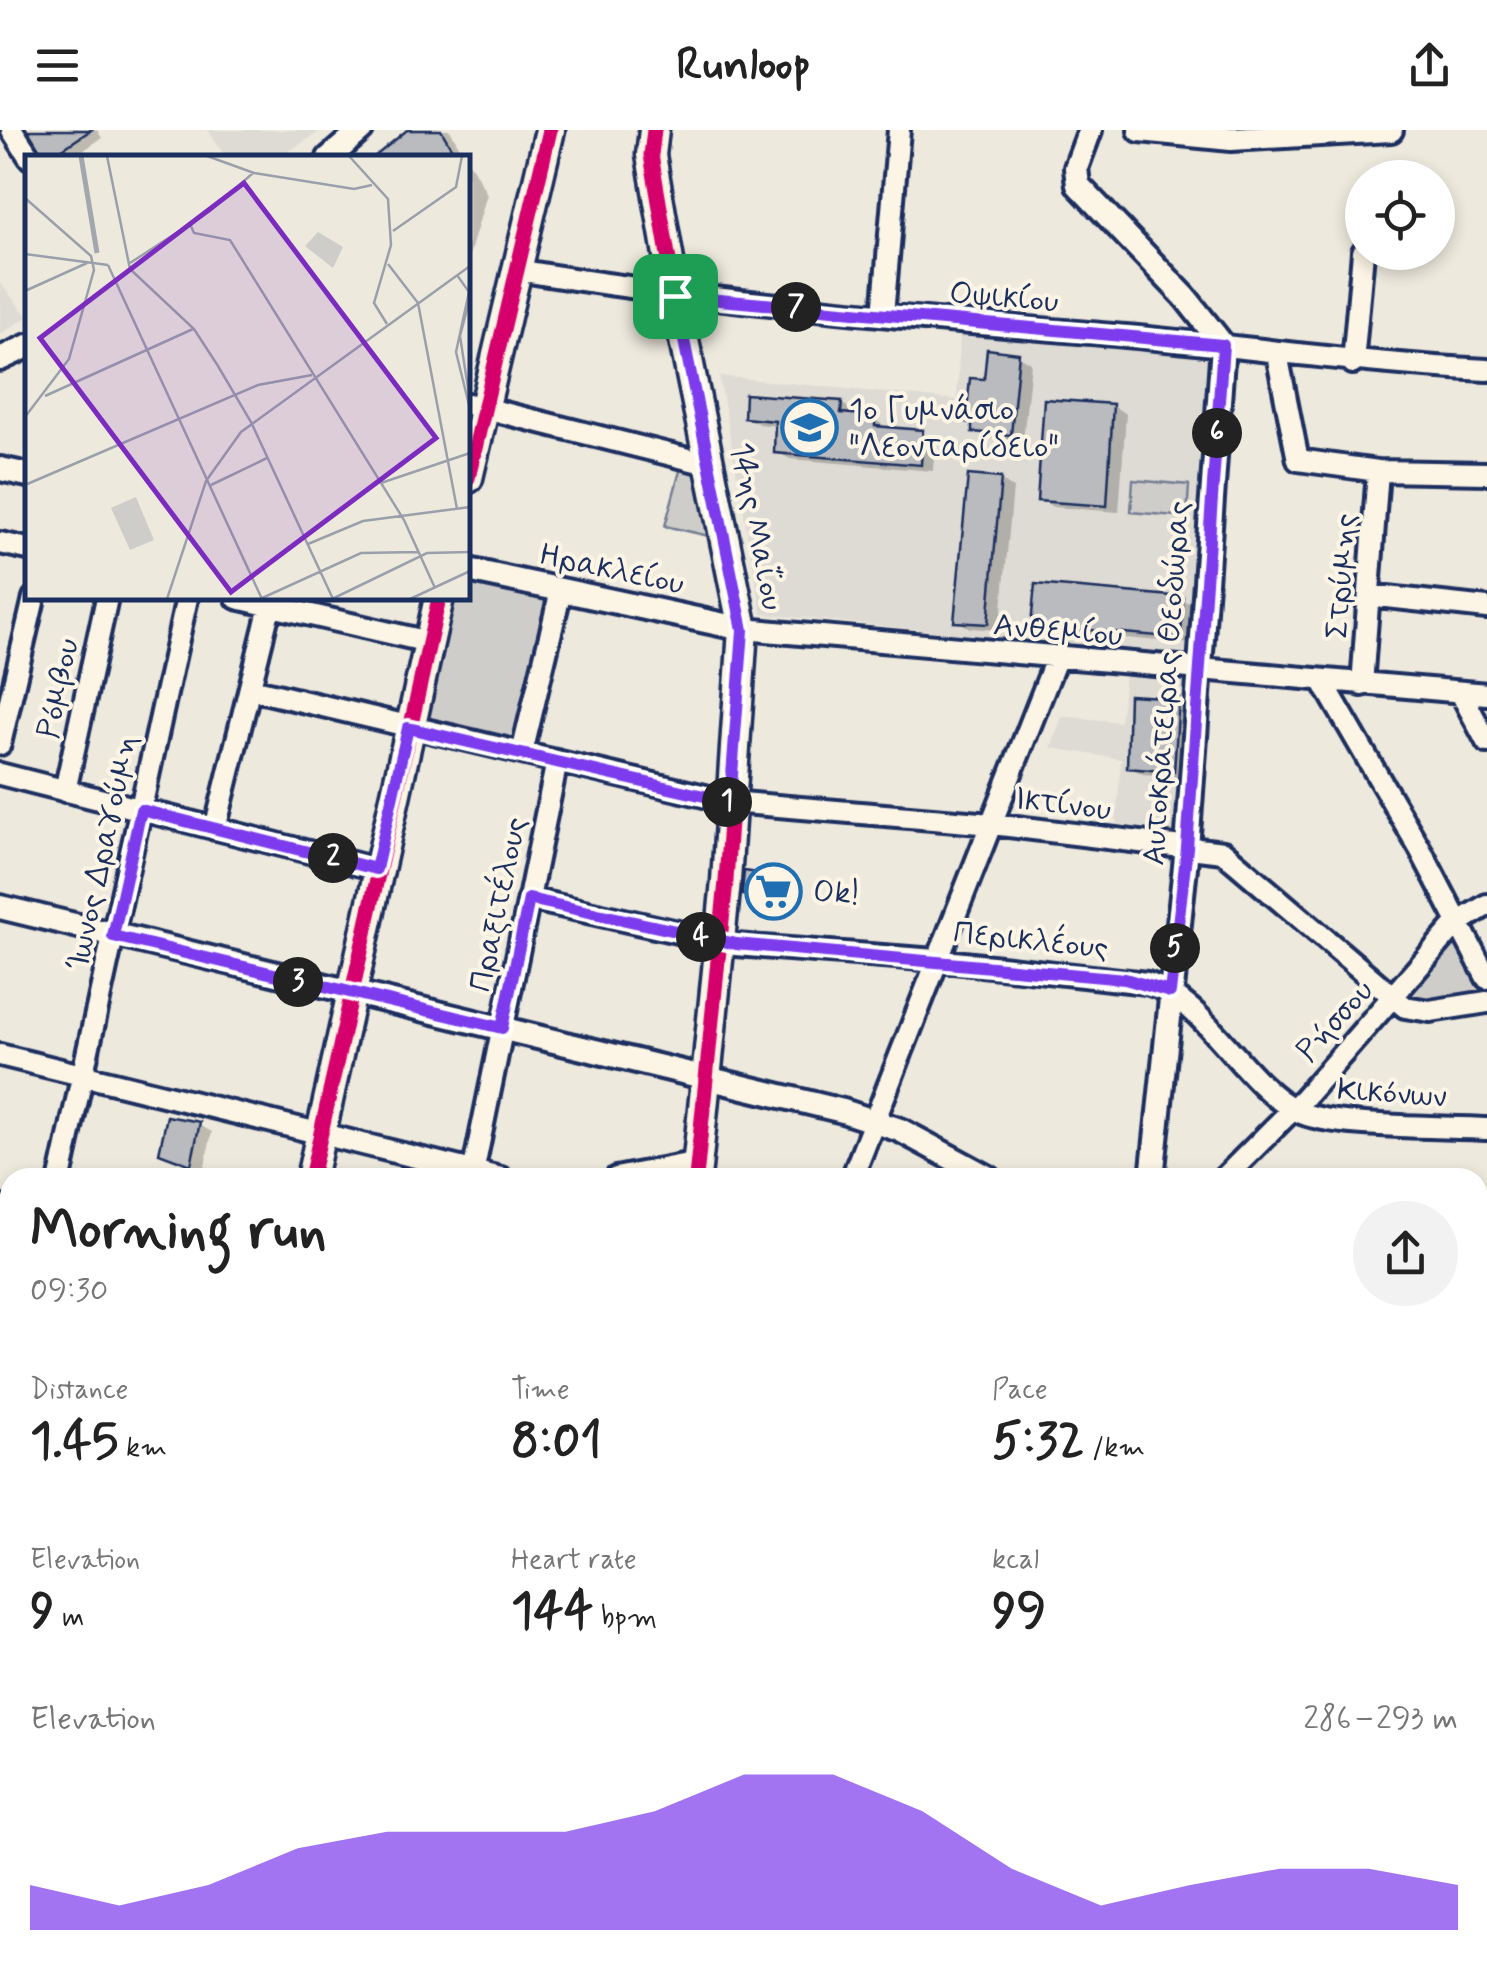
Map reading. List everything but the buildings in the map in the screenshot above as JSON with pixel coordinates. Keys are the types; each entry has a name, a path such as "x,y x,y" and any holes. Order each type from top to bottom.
{"main road":[{"path":"632,130 644,130"},
{"name":"14ης Μαΐου","path":"654,130 652,155 675,296 743,630 720,941 697,1168"},
{"path":"470,460 476,406 517,270 551,134"},
{"path":"313,1168 348,994 439,600"}],"street":[{"path":"12,130 28,155"},
{"path":"332,155 361,130"},
{"path":"883,315 899,130"},
{"path":"1090,130 1076,168 1078,185 1185,297 1223,345"},
{"path":"1140,130 1232,139 1390,130"},
{"name":"Οψικίου","path":"517,270 675,296 1223,345 1354,363 1487,370"},
{"path":"1354,363 1362,270"},
{"name":"Αυτοκράτειρας Θεοδώρας","path":"1153,1168 1187,848 1223,345"},
{"path":"0,359 25,347"},
{"path":"1277,354 1298,460 1378,471 1487,473"},
{"path":"476,406 712,465"},
{"path":"0,469 25,474"},
{"name":"Στρύμης","path":"1362,685 1378,471"},
{"path":"0,542 25,548"},
{"name":"Ηρακλείου","path":"470,570 743,630"},
{"path":"522,753 561,590"},
{"path":"1368,596 1487,608"},
{"path":"0,744 34,600"},
{"name":"Ρόμβου","path":"65,791 107,600"},
{"name":"Ίωνος Δραγούμη","path":"62,1168 187,600"},
{"path":"215,829 271,601 429,642"},
{"name":"Ανθεμίου","path":"743,630 1487,694"},
{"path":"856,1168 1056,659"},
{"path":"1323,682 1487,978"},
{"name":"Ικτίνου","path":"251,689 730,802 992,824 1230,854 1393,1000"},
{"path":"1461,692 1487,742"},
{"name":"Πραξιτέλους","path":"473,1168 557,761"},
{"path":"0,774 376,869"},
{"name":"Περικλέους","path":"529,899 720,941 1125,979 1170,992"},
{"name":"Ρήσσου","path":"1234,1168 1294,1109 1458,922 1487,905"},
{"path":"0,908 875,1121 968,1168"},
{"path":"1170,992 1294,1109"},
{"path":"1393,1000 1419,1011 1487,1002"},
{"path":"0,1055 320,1132 450,1168"},
{"name":"Κικόνων","path":"1294,1109 1332,1119 1487,1129"}],"shaded area":[{"path":"208,130 322,130 283,155 224,155"},
{"path":"0,283 25,313 25,319 0,334"},
{"path":"960,332 1215,356 1187,656 762,614 719,376 957,400"},
{"path":"681,467 707,472 718,538 665,526"},
{"path":"1133,480 1189,485 1187,517 1131,512"},
{"path":"470,577 553,594 515,744 424,723 453,600 470,600"},
{"path":"1125,675 1190,681 1179,832 1116,824 1121,759 1051,748 1062,716 1120,722"},
{"path":"1457,941 1481,984 1479,994 1421,1001 1411,995"}],"cycle path":[{"path":"470,470 550,130"},
{"path":"654,130 651,155 675,296 743,629 726,881 697,1168"},
{"path":"313,1168 439,600"}],"place":[{"name":"1ο Γυμνάσιο \"Λεονταρίδειο\"","path":"810,427"},
{"name":"Ok!","path":"774,891"}],"route":[{"path":"675,296 1223,345 1187,848 1170,992 1125,979 736,944 529,899 502,1028 113,936 141,810 376,869 408,728 730,802 743,630 675,296"}]}
